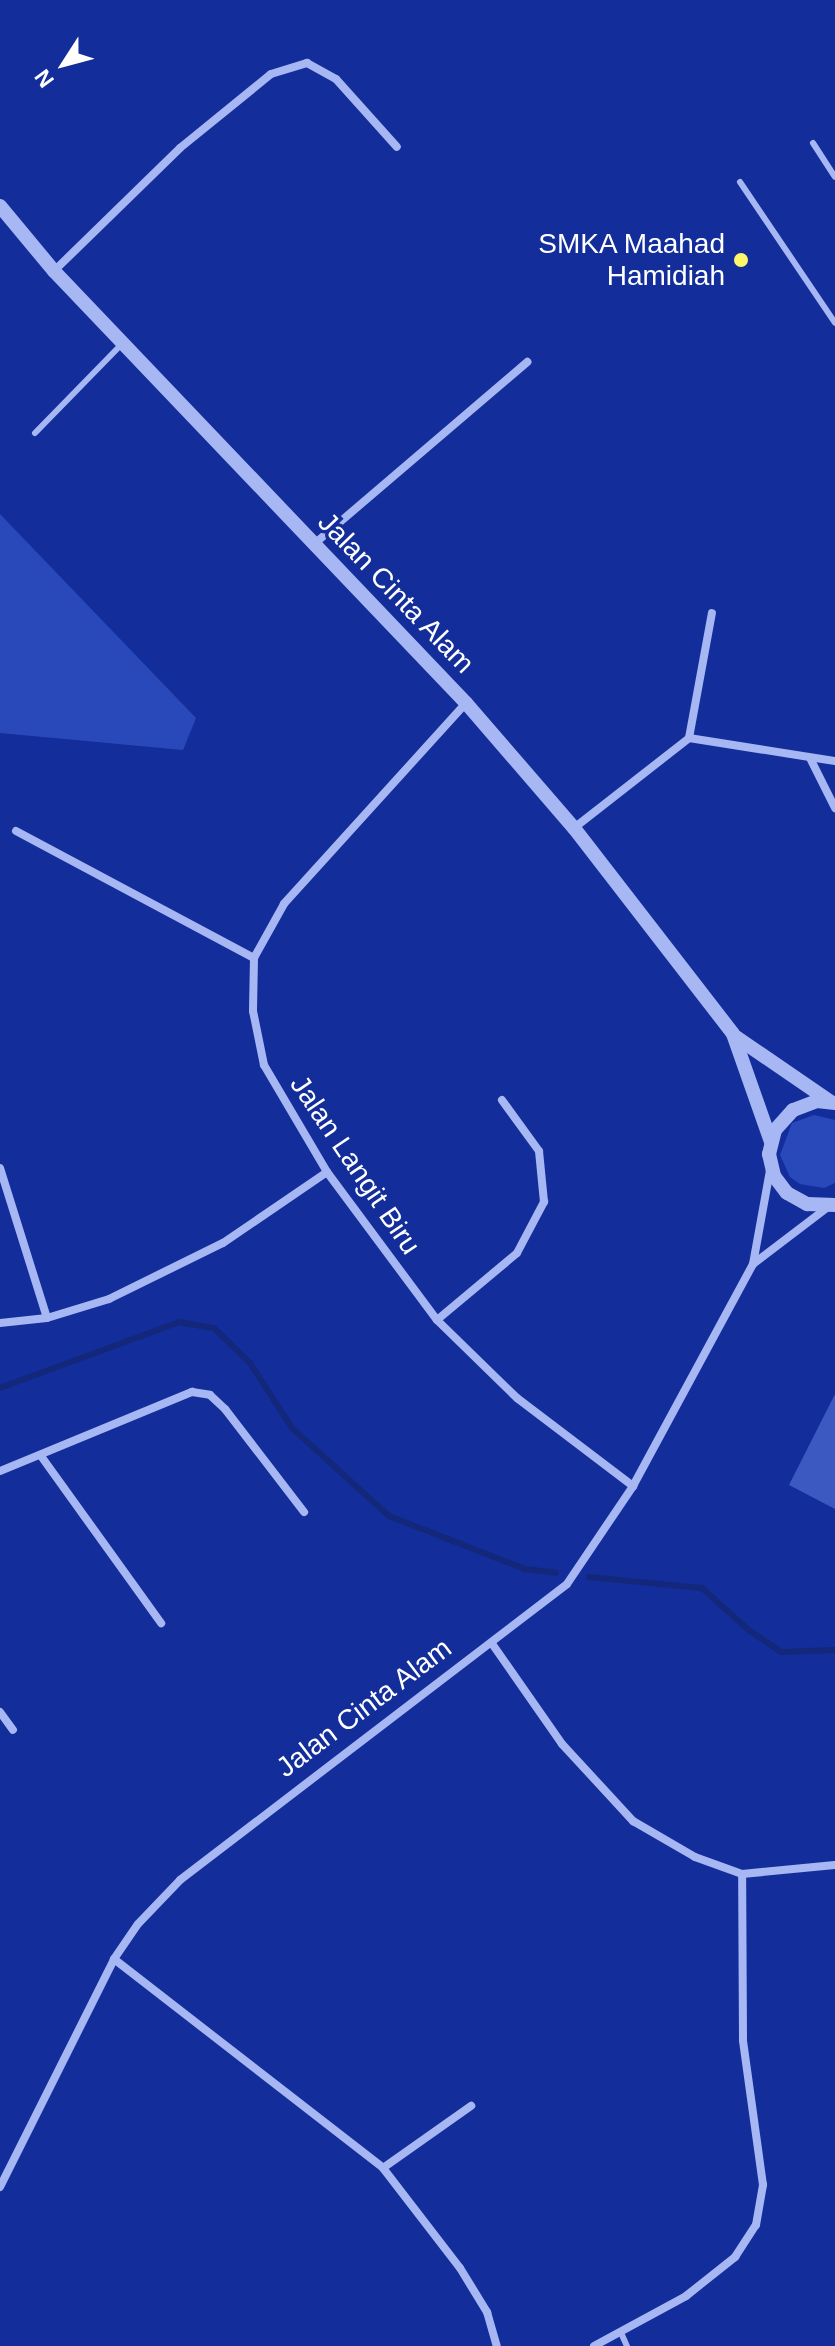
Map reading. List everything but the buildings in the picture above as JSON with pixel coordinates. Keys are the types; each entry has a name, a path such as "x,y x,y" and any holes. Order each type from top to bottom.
{"street":[{"path":"54,271 180,148 271,74 307,63 336,79 397,147"},
{"name":"Jalan Cinta Alam","path":"0,206 54,271 466,703 574,828 733,1034 833,1103"},
{"path":"312,545 527,362"},
{"path":"574,828 689,738 712,613"},
{"name":"Jalan Langit Biru","path":"466,703 284,904 254,958 253,1011 264,1065 327,1172 437,1320 517,1398 633,1486"},
{"path":"689,738 811,760 835,761"},
{"path":"811,760 835,808"},
{"path":"16,831 254,958"},
{"name":"Jalan Cinta Alam","path":"733,1034 771,1142"},
{"path":"437,1320 517,1253 544,1202 539,1151 502,1100"},
{"path":"832,1205 796,1200 780,1185 770,1165 771,1142 793,1110 833,1103"},
{"name":"Jalan Cinta Alam","path":"0,2187 114,1959 180,1880 493,1645 567,1584 633,1486 753,1264 770,1165"},
{"path":"0,1168 47,1318"},
{"path":"0,1323 47,1318 109,1299 223,1243 327,1172"},
{"name":"Jalan Cinta Alam","path":"753,1264 832,1205"},
{"path":"0,1471 192,1392 210,1395 304,1512"},
{"path":"41,1456 161,1623"},
{"path":"493,1645 562,1744 633,1821 695,1857 742,1874 835,1865"},
{"path":"0,1712 13,1730"},
{"path":"594,2346 622,2335 686,2296 735,2257 756,2225 763,2185 743,2040 742,1874"},
{"path":"114,1959 383,2168 460,2268 487,2312 497,2346"},
{"path":"383,2168 471,2106"}],"lane":[{"path":"813,143 835,177"},
{"path":"740,182 835,323"},
{"path":"35,433 123,344"},
{"path":"622,2335 627,2346"}],"shaded area":[{"path":"0,514 196,718 183,750 0,733"},
{"path":"814,1115 835,1120 835,1183 824,1188 800,1184 790,1177 780,1155 792,1123"}],"waterway":[{"path":"0,1388 179,1322 214,1328 250,1363 292,1428 389,1516 525,1569 556,1573"},
{"path":"589,1577 702,1588 750,1631 781,1652 835,1650"}],"place":[{"name":"SMKA Maahad Hamidiah","path":"741,260"}]}
